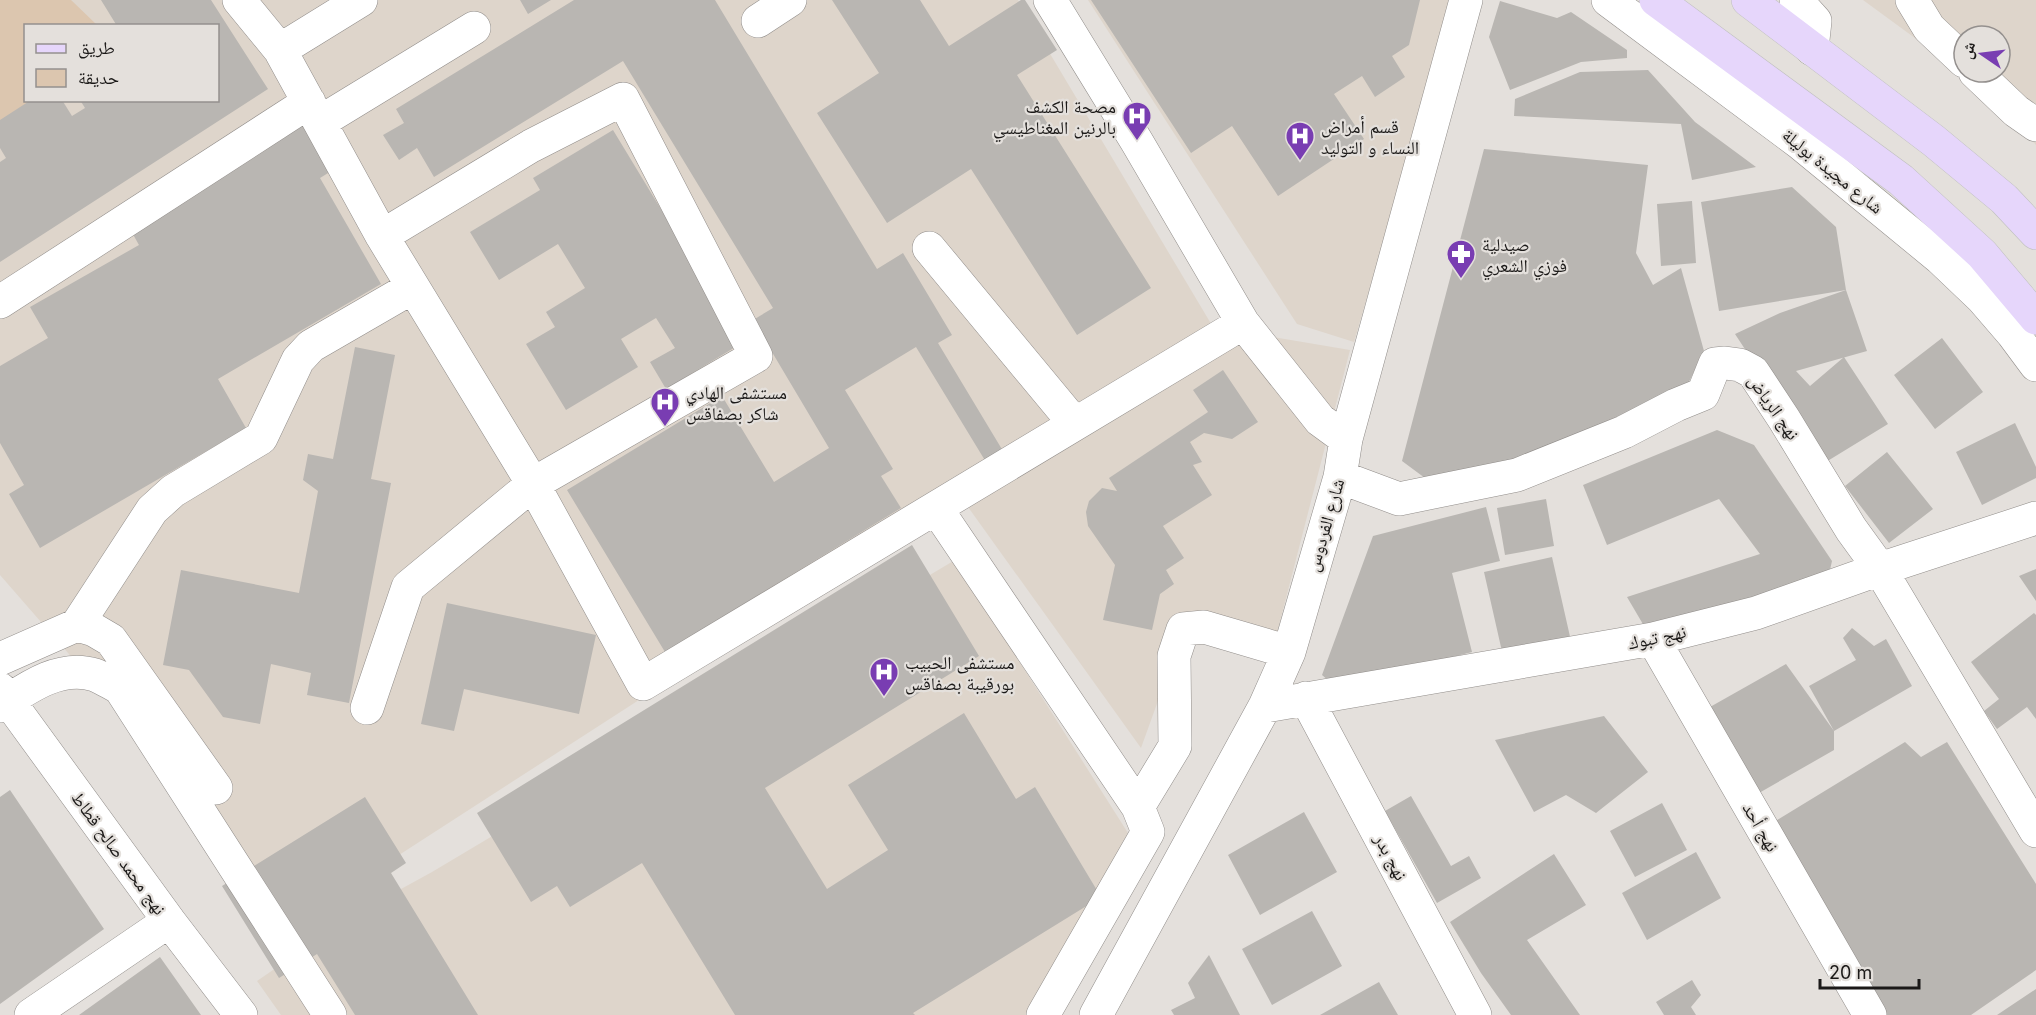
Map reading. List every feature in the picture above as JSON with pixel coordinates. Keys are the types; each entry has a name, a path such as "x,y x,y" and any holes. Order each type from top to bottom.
{"main road":[{"name":"شارع مجيدة بوليلة","path":"1656,0 1901,180 1982,254 2036,318"},
{"path":"1748,0 1934,141 2004,199 2036,233"}],"street":[{"path":"239,0 280,50 382,236 533,484 644,684 1243,323"},
{"path":"280,50 361,0"},
{"path":"758,21 790,0"},
{"path":"1050,0 1137,142 1243,323 1320,420 1346,439"},
{"name":"شارع الفردوس","path":"1095,1015 1265,706 1289,652 1340,477 1346,439 1466,0"},
{"name":"شارع مجيدة بوليلة","path":"1608,0 1800,143 1940,258 1982,298 2036,365"},
{"path":"1796,0 1815,21 1812,49"},
{"path":"1911,0 1929,28 1952,50"},
{"path":"0,302 314,112 474,28"},
{"path":"1988,84 2016,111 2036,125"},
{"path":"368,708 408,587 533,484 756,356 623,99 531,146 382,236"},
{"path":"929,248 1075,424"},
{"path":"0,659 77,626 152,510 173,491 261,438 298,360 311,346 413,287"},
{"name":"نهج الرياض","path":"1340,477 1399,499 1517,475 1624,432 1703,394 1715,364 1740,365 1753,372 1851,530 1880,569 2036,831"},
{"path":"936,508 1138,807 1148,832 1043,1015"},
{"name":"نهج تبوك","path":"1265,706 1653,639 1756,613 1880,569 2036,518"},
{"path":"77,626 94,630 111,640 216,788"},
{"path":"1138,807 1174,746 1174,656 1183,629 1204,627 1289,652"},
{"name":"نهج أحد","path":"1653,639 1870,1015"},
{"path":"3,699 53,675 77,673 94,675 120,688 330,1015"},
{"name":"نهج بدر","path":"1306,698 1475,1015"},
{"name":"نهج محمد صالح قطاط","path":"3,699 241,1015"},
{"path":"31,1015 169,921"}],"shaded area":[{"name":"مستشفى الهادي شاكر بصفاقس","path":"0,0 1018,0 1213,327 1350,350 1277,633 1189,615 1141,748 968,507 936,508 300,919 0,575"},
{"name":"قسم أمراض النساء و التوليد","path":"1088,0 1454,0 1354,342 1297,324"},
{"path":"1863,0 2036,0 2036,145 1990,93 1978,84 2012,84 2012,24 1952,24 1952,65"},
{"name":"مستشفى الحبيب بورقيبة بصفاقس","path":"955,560 1128,833 1028,1015 281,1015 257,981 350,917 432,872"}],"green space":[{"path":"0,0 71,0 96,24 24,24 24,102 28,102 0,132"}],"building":[{"path":"101,0 211,0 268,89 0,262 0,162 6,158 0,148 0,120 28,102 63,102 72,116 85,108 81,102 219,102 219,24 116,24"},
{"path":"520,0 551,0 528,14"},
{"path":"574,0 715,0 877,269 903,253 952,335 938,343 1006,456 989,467 916,347 845,390 893,469 881,476 901,508 665,652 567,490 722,396 774,482 829,448 753,320 773,308 623,61 434,177 417,148 399,160 383,135 404,123 396,109"},
{"path":"832,0 920,0 949,46 1021,0 1025,0 1057,50 1017,75 1151,288 1077,335 971,169 887,223 817,113 879,73"},
{"path":"1091,0 1420,0 1409,45 1392,56 1405,77 1375,97 1362,76 1334,94 1364,139 1278,196 1232,126 1191,153"},
{"path":"1500,1 1557,18 1571,12 1627,50 1627,58 1581,62 1510,90 1489,37"},
{"path":"1648,70 1695,122 1756,167 1692,180 1681,124 1514,116 1515,99 1580,72"},
{"path":"304,118 333,170 320,178 381,284 218,379 246,428 40,548 9,494 24,485 0,443 0,366 48,338 30,307 139,245 126,222"},
{"path":"613,130 742,343 666,389 650,362 675,348 656,318 621,339 638,367 566,410 526,344 555,327 546,312 585,288 558,244 499,280 470,232 540,190 533,178"},
{"path":"1484,149 1648,165 1636,253 1653,285 1681,268 1704,351 1687,386 1510,464 1429,481 1402,461"},
{"path":"1792,187 1836,227 1846,290 1719,311 1701,202"},
{"path":"1692,201 1696,263 1661,266 1657,204"},
{"path":"1846,290 1867,351 1844,357 1888,424 1821,465 1735,334 1780,313","holes":["1843,358 1810,386 1796,371"]},
{"path":"1942,338 1983,392 1935,429 1894,375"},
{"path":"355,347 395,355 371,479 391,483 349,703 307,695 311,673 271,664 260,724 223,717 189,670 163,665 181,570 299,593 318,491 303,480 308,454 333,459"},
{"path":"1223,370 1258,422 1232,439 1204,433 1190,442 1202,462 1193,465 1212,495 1163,526 1184,558 1166,570 1174,584 1160,594 1152,630 1103,620 1115,565 1088,526 1086,512 1089,501 1102,488 1117,491 1109,478 1208,412 1193,390"},
{"path":"2015,423 2036,467 2036,478 1982,505 1956,452"},
{"path":"1717,430 1754,445 1832,561 1827,583 1647,631 1627,597 1760,554 1719,499 1607,545 1583,485"},
{"path":"1887,452 1933,509 1889,543 1845,486"},
{"path":"1546,499 1554,546 1505,555 1497,508"},
{"path":"1486,507 1500,561 1452,573 1472,652 1336,687 1322,675 1373,536"},
{"path":"912,545 979,656 765,788 827,889 888,850 848,785 964,713 1016,799 1035,787 1101,897 913,1013 915,1015 735,1015 642,863 570,907 557,886 531,902 477,813"},
{"path":"1552,557 1571,641 1503,656 1484,572"},
{"path":"2036,569 2036,601 2019,576"},
{"path":"447,603 596,635 579,714 464,689 454,731 421,724"},
{"path":"2034,613 2036,615 2036,719 2027,707 1997,729 1984,711 1999,699 1971,662"},
{"path":"1852,628 1874,646 1886,639 1912,686 1834,731 1809,686 1856,660 1843,638"},
{"path":"1786,664 1834,731 1834,750 1759,793 1710,707"},
{"path":"1604,716 1648,772 1596,813 1566,795 1534,812 1495,740"},
{"path":"1905,742 1921,757 1947,742 2036,884 2036,970 1971,1015 1887,1015 1769,825"},
{"path":"10,790 104,929 0,1004 0,797"},
{"path":"1411,796 1451,866 1469,856 1481,878 1437,903 1385,811"},
{"path":"365,797 406,863 391,873 478,1015 355,1015 317,954 279,978 222,886"},
{"path":"1662,803 1687,850 1635,877 1610,831"},
{"path":"1304,812 1337,872 1260,915 1228,855"},
{"path":"1696,852 1721,898 1647,940 1622,893"},
{"path":"1554,854 1586,905 1527,940 1580,1015 1511,1015 1481,973 1450,922"},
{"path":"1312,911 1342,966 1272,1005 1242,949"},
{"path":"1209,955 1240,1015 1174,1015 1171,1010 1195,998 1188,983"},
{"path":"160,957 201,1015 79,1015"},
{"path":"1692,980 1701,995 1691,1007 1696,1015 1664,1015 1656,1002"},
{"path":"1379,982 1398,1015 1320,1015"},
{"path":"2036,989 2036,1015 1997,1015"}],"place":[{"name":"مصحة الكشف بالرنين المغناطيسي","path":"1137,142"},
{"name":"قسم أمراض النساء و التوليد","path":"1300,162"},
{"name":"صيدلية فوزي الشعري","path":"1461,280"},
{"name":"مستشفى الهادي شاكر بصفاقس","path":"665,428"},
{"name":"مستشفى الحبيب بورقيبة بصفاقس","path":"884,698"}]}
